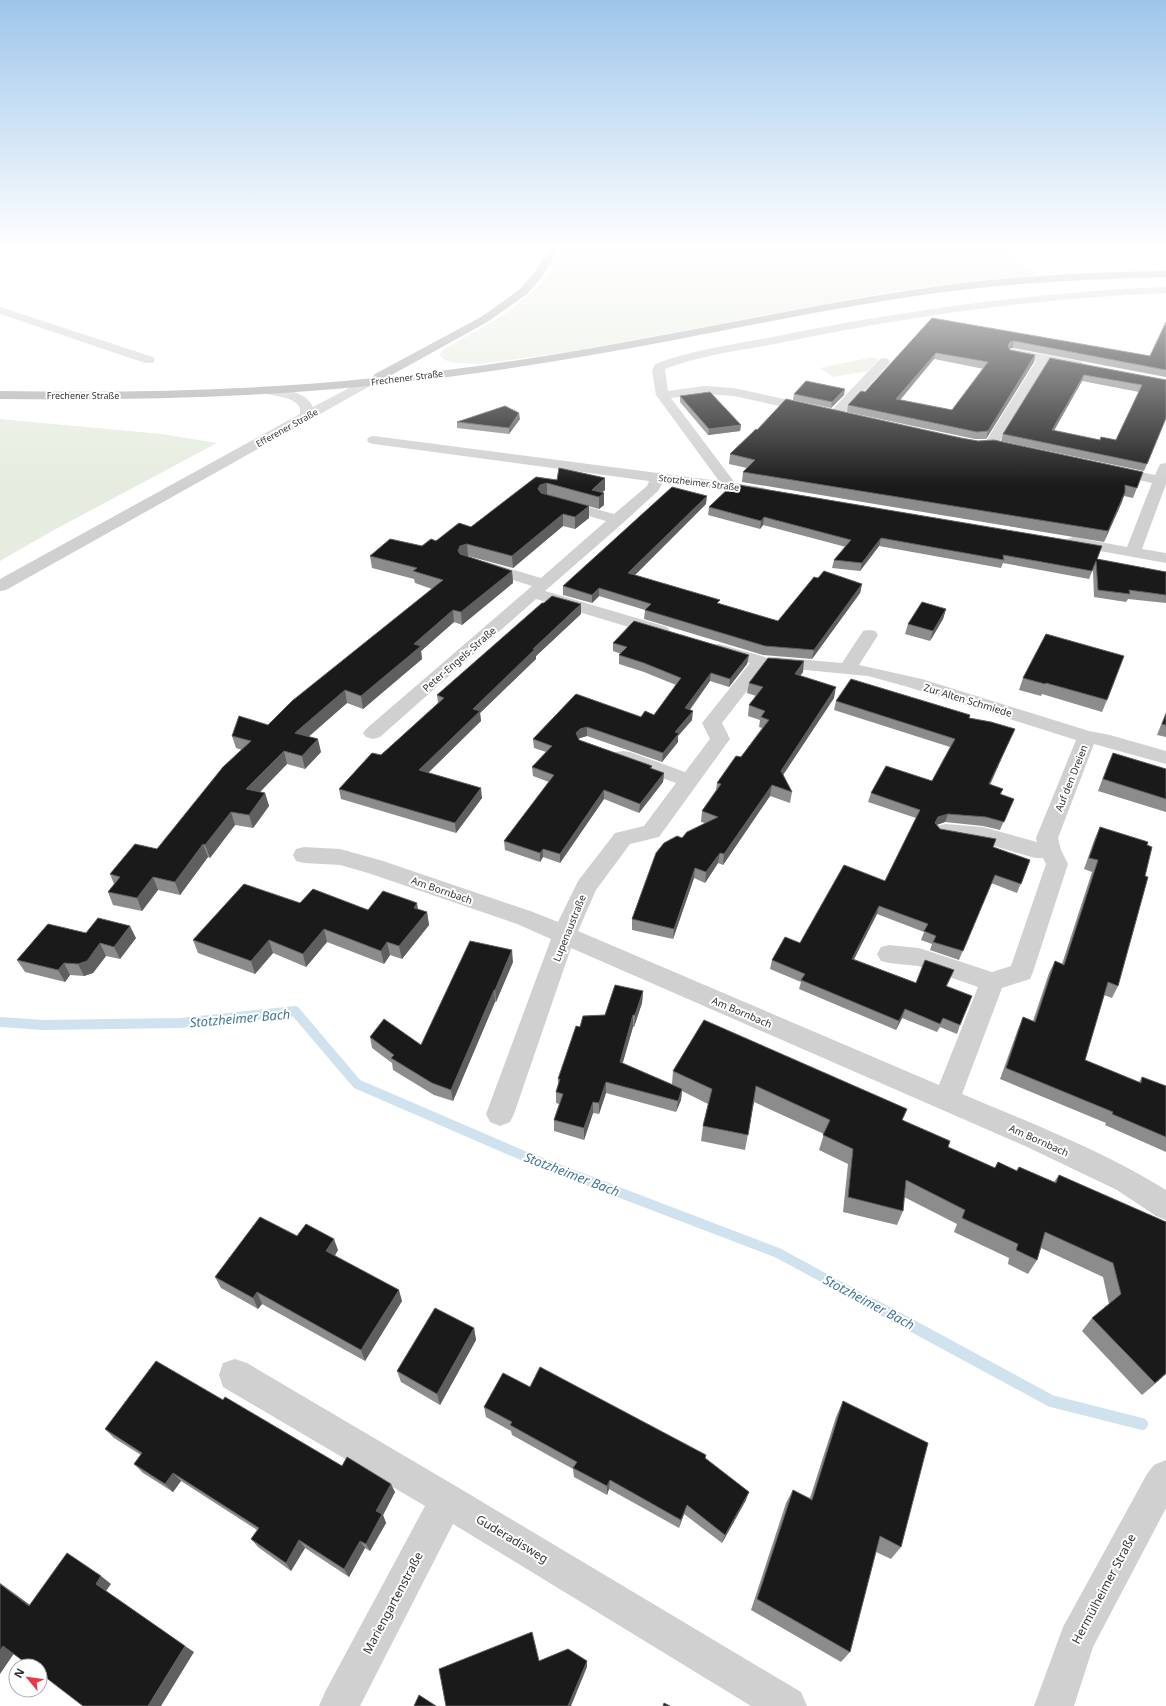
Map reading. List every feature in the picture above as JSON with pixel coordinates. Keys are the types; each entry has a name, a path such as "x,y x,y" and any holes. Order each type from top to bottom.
{"main road":[{"name":"Efferener Straße","path":"366,383 435,357 475,327"},
{"name":"Frechener Straße","path":"0,395 96,396 270,391 366,383 478,369 588,352 723,327"},
{"path":"435,357 452,367 478,369"}],"street":[{"path":"50,327 149,360"},
{"path":"730,486 662,395 658,371 659,368 686,358 847,327"},
{"path":"1013,353 1089,367"},
{"path":"991,444 1043,359"},
{"path":"835,415 884,362"},
{"name":"Efferener Straße","path":"0,586 306,418 366,383"},
{"path":"662,395 704,390 734,392 850,418"},
{"path":"270,391 288,395 303,401 307,408 306,418"},
{"name":"Stotzheimer Straße","path":"374,440 730,486 777,494"},
{"path":"975,445 991,444 1006,447"},
{"path":"1133,552 1166,466"},
{"path":"1099,467 1160,480"},
{"name":"Peter-Engels-Straße","path":"373,733 618,520 653,488 658,477"},
{"path":"547,500 618,520"},
{"path":"1058,540 1166,558"},
{"path":"468,562 539,589 678,636"},
{"path":"848,668 869,635"},
{"path":"700,643 761,661"},
{"name":"Zur Alten Schmiede","path":"761,661 868,671 915,683 1087,737"},
{"name":"Lupenaustraße","path":"500,1114 564,935 586,887 623,838 651,832 688,780 720,739 712,723 761,661"},
{"name":"Auf den Dreien","path":"992,982 1021,972 1057,864 1050,850 1047,838 1087,737 1103,739 1166,758"},
{"path":"609,751 688,780"},
{"path":"945,831 984,834 1035,850 1050,850"},
{"name":"Am Bornbach","path":"304,855 340,858 374,867 525,918 946,1100 1035,1136 1127,1181 1166,1206"},
{"path":"889,954 919,957 992,982 946,1100"},
{"name":"Guderadisweg","path":"235,1375 447,1500 787,1706"},
{"name":"Hermülheimer Straße","path":"1054,1706 1076,1640 1166,1477"},
{"name":"Mariengartenstraße","path":"339,1706 447,1500"}],"shaded area":[{"path":"484,327 706,327 582,350 480,364 447,361 441,357 440,354 444,349"},
{"path":"873,357 878,360 868,371 833,377 820,368"},
{"path":"0,419 162,434 217,443 54,530 0,561"}],"building":[{"path":"924,327 981,327 1150,356 1164,327 1166,327 1166,370 1014,341 1010,342 1008,346 1010,350 1035,355 988,431 977,432 848,405 861,391 865,392","holes":["936,353 988,362 952,410 896,399"]},
{"path":"1050,358 1166,380 1166,418 1147,464 1003,434","holes":["1084,375 1142,385 1116,440 1101,437 1100,440 1052,430"]},
{"path":"806,381 845,389 832,402 794,394"},
{"path":"710,392 741,425 709,429 680,396"},
{"path":"786,399 961,438 978,441 994,440 1143,472 1137,488 1125,485 1125,492 1108,531 743,472 755,460 730,454 756,429 757,430"},
{"path":"505,406 519,413 509,428 457,422"},
{"path":"559,468 605,478 592,490 604,493 599,497 547,483 540,485 538,489 541,493 589,506 575,517 563,514 512,556 467,544 460,546 458,551 460,554 512,571 461,612 453,610 414,644 421,646 361,696 345,690 295,733 318,739 302,756 284,751 246,789 265,793 249,815 231,812 205,845 203,844 175,882 153,877 137,898 108,892 120,877 110,874 135,844 157,849 223,767 251,741 232,736 239,716 268,725 292,701 443,580 413,571 417,568 370,556 390,539 422,546 431,539 436,541 459,523 471,527 536,477 557,480"},
{"path":"733,484 1102,546 1097,559 1166,572 1166,595 1129,590 1130,594 1098,590 1096,561 1092,571 1003,555 1004,560 881,538 862,563 834,560 851,540 764,517 761,521 709,507"},
{"path":"672,487 707,496 628,573 720,600 717,603 778,621 814,577 818,578 824,571 862,584 814,650 765,646 645,610 651,604 599,588 592,595 563,586"},
{"path":"552,596 581,604 473,709 480,711 419,770 481,788 455,823 339,789 372,753 381,755 444,698 437,695 542,603"},
{"path":"922,602 946,609 933,631 908,624"},
{"path":"634,621 749,655 730,679 711,673 685,708 693,711 675,732 679,733 663,753 587,727 580,729 576,733 579,740 652,766 650,768 664,773 640,804 604,790 560,854 543,849 540,853 504,841 554,775 532,767 552,746 533,739 576,694 641,717 645,711 654,715 681,678 619,655 627,647 613,643"},
{"path":"1046,634 1124,656 1107,700 1023,678"},
{"path":"768,658 804,661 795,674 836,687 781,771 792,792 772,785 724,854 720,853 706,872 695,868 674,929 632,919 656,853 664,843 677,836 682,838 687,832 718,817 702,811 721,784 717,783 736,756 741,757 769,720 761,717 765,711 749,705 763,687 749,683"},
{"path":"851,679 970,715 969,718 991,722 1015,729 989,784 1003,789 1000,794 1014,799 1004,822 986,817 948,814 938,817 935,823 940,829 996,839 993,847 1030,860 1021,884 995,875 963,951 933,942 936,936 924,931 928,924 879,906 852,959 916,983 925,960 954,970 946,986 972,996 960,1025 943,1018 940,1024 905,1009 899,1021 801,980 805,974 772,960 785,937 800,943 844,865 885,881 920,810 871,793 886,766 932,781 955,739 836,701"},
{"path":"1166,714 1166,725 1162,724"},
{"path":"1113,753 1166,769 1166,799 1103,779"},
{"path":"1100,827 1148,842 1147,845 1152,847 1145,876 1148,877 1118,986 1108,982 1085,1060 1141,1083 1142,1077 1166,1086 1166,1137 1112,1114 1113,1112 1006,1068 1023,1017 1035,1022 1055,961 1064,965 1098,860 1089,858"},
{"path":"244,884 300,903 313,889 368,910 383,891 417,903 414,908 427,912 399,946 387,942 381,951 324,929 303,954 269,940 251,961 193,940"},
{"path":"98,918 130,926 114,947 100,943 87,961 78,964 64,963 58,970 17,960 48,924 86,933"},
{"path":"470,941 512,950 451,1090 432,1083 391,1058 394,1055 370,1037 384,1019 421,1045"},
{"path":"615,985 643,991 635,1015 633,1015 620,1062 682,1089 678,1101 606,1082 599,1103 593,1102 584,1128 554,1120 563,1094 556,1092 560,1079 558,1079 576,1026 580,1027 583,1016 605,1015"},
{"path":"704,1020 907,1109 902,1120 950,1141 948,1147 995,1168 998,1162 1017,1171 1019,1167 1056,1183 1059,1175 1166,1222 1166,1373 1155,1383 1092,1318 1121,1294 1113,1263 1045,1232 1037,1260 1016,1250 1018,1244 962,1218 965,1210 906,1180 903,1211 848,1197 853,1149 823,1135 830,1120 756,1086 748,1135 703,1126 712,1089 673,1071"},
{"path":"260,1217 297,1236 306,1224 334,1239 326,1251 399,1290 361,1350 257,1292 253,1298 215,1277"},
{"path":"435,1308 474,1328 437,1394 397,1371"},
{"path":"156,1361 223,1400 225,1397 342,1466 347,1457 391,1484 376,1511 382,1514 366,1544 360,1541 344,1569 299,1540 286,1563 251,1539 259,1528 173,1473 165,1484 134,1464 142,1453 105,1429"},
{"path":"540,1367 706,1455 705,1458 749,1492 725,1535 687,1505 681,1520 610,1480 607,1486 573,1468 577,1462 510,1425 512,1422 484,1407 503,1373 530,1387"},
{"path":"843,1401 928,1443 901,1547 880,1536 850,1652 757,1599 793,1490 812,1500"},
{"path":"67,1553 101,1576 96,1584 185,1646 148,1706 83,1706 48,1679 48,1658 19,1658 3,1646 0,1651 0,1584 29,1606"},
{"path":"532,1632 539,1661 568,1649 587,1661 568,1706 446,1706 439,1669"},
{"path":"419,1695 436,1706 414,1706"},
{"path":"664,1703 670,1706 663,1706"}],"waterway":[{"name":"Stotzheimer Bach","path":"0,1022 43,1025 180,1023 295,1011 357,1084 524,1156 778,1253 874,1305"},
{"name":"Stotzheimer Bach","path":"872,1304 1051,1401 1142,1424"}]}
